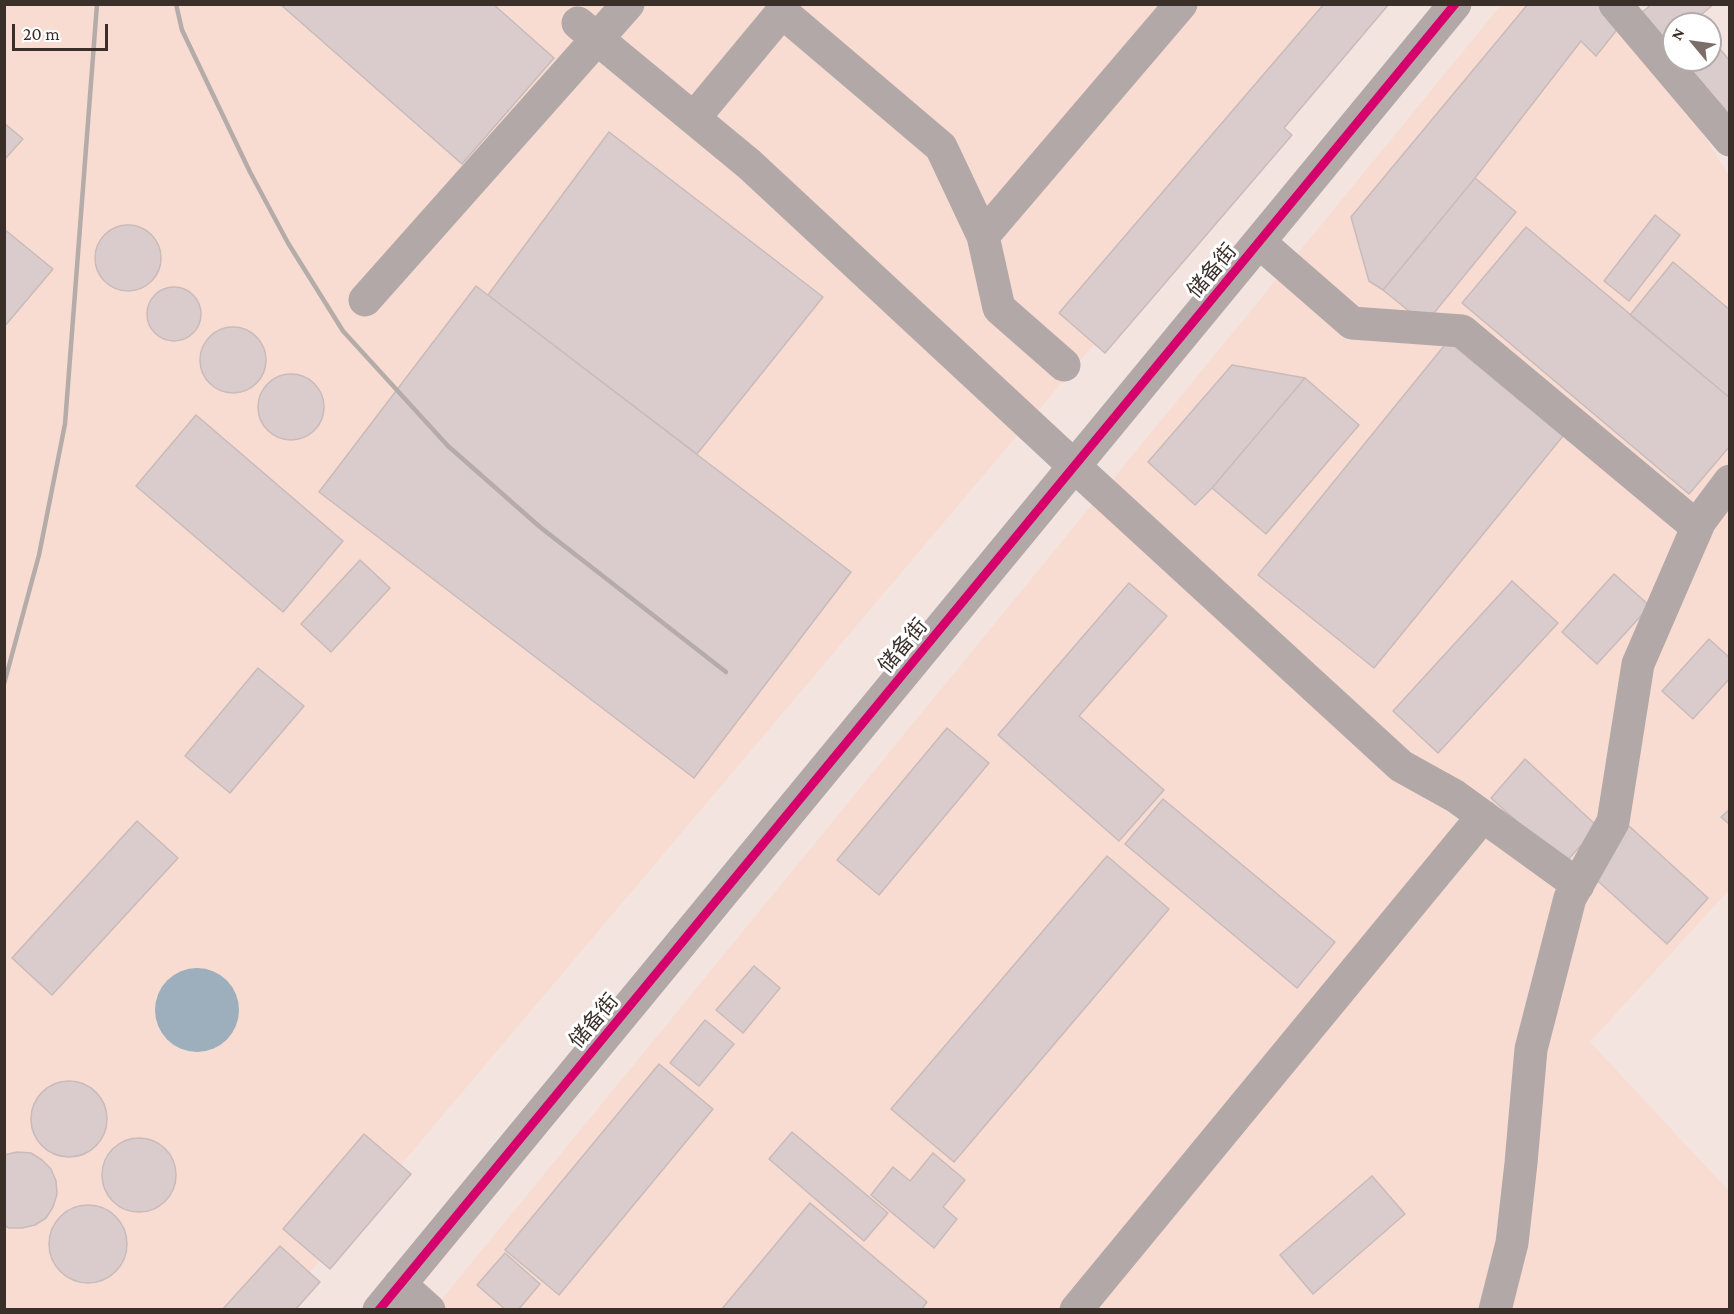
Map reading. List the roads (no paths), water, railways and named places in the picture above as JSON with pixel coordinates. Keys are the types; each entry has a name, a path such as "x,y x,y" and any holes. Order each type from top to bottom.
{"street":[{"path":"365,300 588,31 628,4"},
{"path":"982,236 1180,4"},
{"name":"储备街","path":"379,1310 1455,4"},
{"path":"1615,4 1730,140"},
{"path":"694,118 782,12 941,147 982,236 999,308 1064,365"},
{"path":"588,31 749,164 1401,766 1455,796 1578,885"},
{"path":"1259,242 1352,323 1462,331 1697,527"},
{"path":"1495,1310 1512,1243 1531,1049 1570,898 1613,822 1638,664 1700,521 1730,481"},
{"path":"1076,1310 1483,816"},
{"path":"400,1284 429,1310"}],"water":[{"path":"197,968 213,971 232,987 239,1010 236,1026 220,1045 197,1052 181,1049 162,1033 155,1010 158,994 174,975"}],"railway":[{"path":"4,684 39,555 65,424 97,4"},
{"path":"176,4 182,30 250,172 288,243 343,331 448,446 540,527 726,672"}]}
